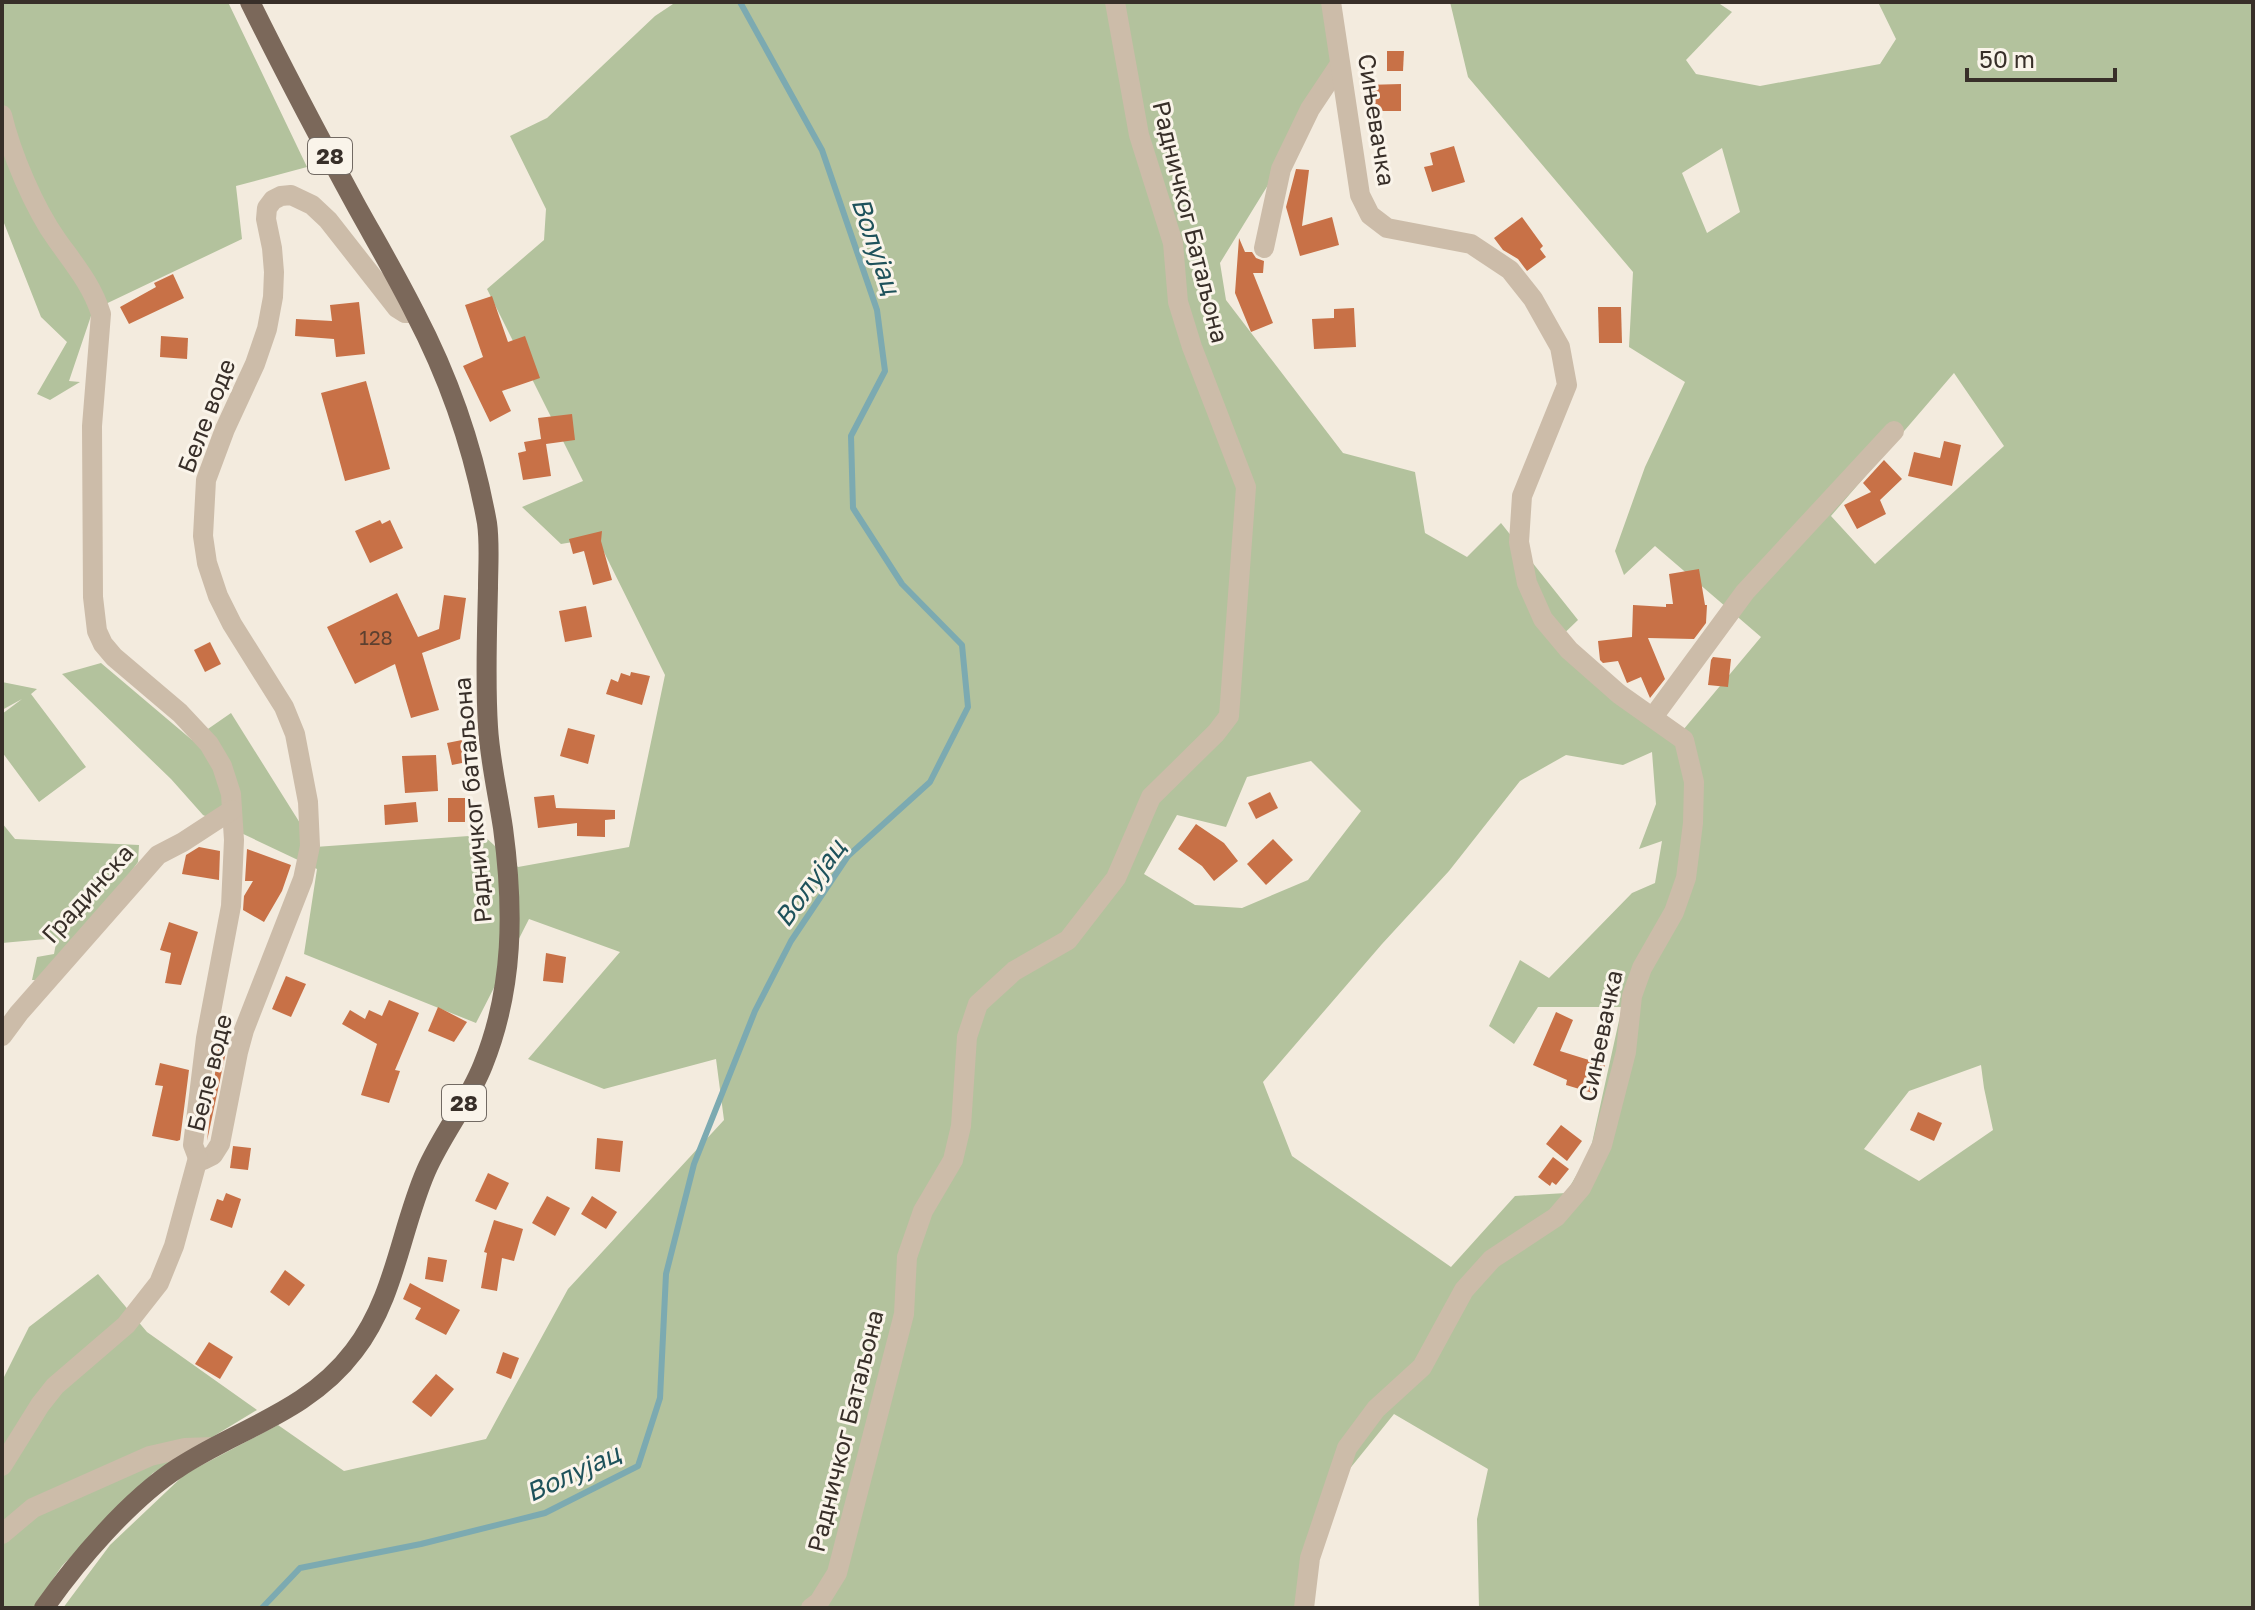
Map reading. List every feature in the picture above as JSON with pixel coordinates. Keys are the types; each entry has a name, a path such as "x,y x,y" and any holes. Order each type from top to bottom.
{"main road":[{"name":"Радничког батаљона","path":"44,1608 79,1562 130,1508 172,1472 312,1394 334,1375 367,1334 390,1283 418,1189 484,1063 507,976 509,885 488,725 488,531 480,487 455,406 415,313 250,2"}],"street":[{"name":"Радничког Батаљона","path":"811,1608 819,1602 837,1573 904,1314 907,1257 923,1211 953,1160 961,1126 967,1037 978,1004 1014,971 1068,940 1116,878 1151,797 1216,733 1229,716 1246,487 1178,302 1173,243 1139,135 1115,2"},
{"name":"Сињевачка","path":"1304,1608 1310,1558 1347,1448 1376,1409 1422,1367 1464,1290 1492,1259 1556,1217 1581,1188 1602,1145 1626,1052 1632,996 1642,968 1674,912 1686,878 1692,837 1694,782 1684,740 1619,694 1569,650 1543,619 1527,583 1519,542 1522,496 1567,385 1560,347 1533,299 1510,270 1471,244 1387,228 1370,215 1360,195 1331,2"},
{"path":"1264,248 1281,169 1310,109 1340,64"},
{"name":"Беле воде","path":"2,115 39,210 86,280 101,314 92,426 93,597 97,631 114,657 180,713 209,744 222,766 231,794 234,851 231,906 206,1038 193,1145 198,1158 203,1160 213,1155 220,1144 244,1030 303,879 310,846 308,802 295,734 284,707 218,596 207,563 203,536 206,480 267,329 274,272 266,219 267,208 273,200 291,195 312,205 328,220 397,308 405,313 415,313"},
{"path":"1653,717 1745,592 1894,431"},
{"name":"Градинска","path":"2,1036 46,980 158,855 232,810"},
{"path":"2,1466 55,1386 126,1325 159,1283 174,1246 198,1158"},
{"path":"2,1534 33,1508 150,1456 185,1448 214,1447"}],"green space":[{"path":"2,2 228,2 307,167 236,186 242,239 93,310 69,381 80,382 50,400 37,394 67,342 41,317 2,218"},
{"path":"676,2 1324,2 1348,55 1220,263 1226,300 1343,453 1415,472 1425,533 1467,557 1501,523 1578,620 1553,644 1673,742 1761,637 1655,546 1624,575 1615,551 1645,467 1685,382 1629,347 1633,272 1468,77 1450,2 1717,2 1732,12 1686,60 1696,74 1760,86 1880,64 1896,39 1878,2 2253,2 2253,1608 1479,1608 1477,1519 1488,1469 1394,1414 1318,1508 1296,1608 63,1608 110,1545 185,1474 278,1425 344,1471 486,1439 568,1289 724,1120 716,1059 604,1089 528,1059 620,952 529,919 476,1023 304,954 317,869 203,815 171,779 62,674 101,663 192,740 231,713 315,847 483,835 518,867 629,847 665,675 597,538 561,544 522,507 583,481 487,289 544,240 546,209 510,136 547,118 655,16","holes":["1722,148 1740,212 1707,233 1682,173","1954,373 2004,446 1875,564 1831,516","1652,752 1656,804 1639,849 1662,841 1655,883 1632,893 1549,978 1520,960 1489,1026 1514,1044 1538,1007 1622,1007 1590,1152 1566,1193 1515,1196 1451,1267 1292,1156 1263,1082 1449,871 1520,781 1566,755 1623,765","1311,761 1361,811 1308,880 1242,908 1195,905 1144,874 1177,815 1226,827 1247,777","1981,1065 1993,1130 1919,1181 1864,1149 1909,1091"]},
{"path":"2,682 37,689 31,694 86,767 39,802 2,752 2,714 22,699 2,710"},
{"path":"2,823 15,839 139,845 138,862 53,980 32,980 37,957 54,954 57,938 2,943"},
{"path":"98,1274 147,1332 257,1410 153,1473 62,1566 33,1608 2,1608 2,1381 29,1327"}],"building":[{"path":"1387,51 1404,51 1403,71 1387,71"},
{"path":"1401,84 1401,111 1366,111 1366,85"},
{"path":"1454,146 1465,182 1432,192 1424,167 1433,165 1430,153"},
{"path":"1296,169 1309,170 1302,226 1332,217 1339,245 1300,256 1286,207"},
{"path":"1522,217 1543,246 1540,249 1546,257 1527,271 1494,238"},
{"path":"1239,238 1245,252 1252,252 1264,261 1263,273 1253,273 1273,323 1251,332 1235,293"},
{"path":"173,274 184,298 129,324 120,307 156,287 154,283"},
{"path":"492,296 508,342 525,336 540,378 502,391 511,411 490,422 463,366 483,357 465,305"},
{"path":"359,302 365,354 336,357 334,339 295,336 296,319 332,321 330,305"},
{"path":"1598,307 1621,307 1622,343 1599,343"},
{"path":"1354,308 1356,347 1314,349 1312,319 1334,318 1334,309"},
{"path":"161,336 188,338 187,359 160,357"},
{"path":"366,381 390,469 345,481 321,393"},
{"path":"572,414 575,440 546,444 551,476 523,480 518,453 526,451 524,442 541,439 538,418"},
{"path":"1944,441 1961,445 1952,486 1908,476 1914,452 1940,458"},
{"path":"1884,460 1902,479 1880,500 1886,514 1857,529 1844,505 1871,492 1863,483"},
{"path":"380,520 382,524 390,520 403,548 370,563 355,531"},
{"path":"602,531 601,541 612,580 593,585 584,551 573,554 569,539"},
{"path":"1699,569 1707,605 1706,623 1694,639 1648,638 1665,679 1650,698 1641,677 1627,683 1618,661 1603,663 1600,660 1598,641 1632,637 1633,605 1666,607 1666,604 1673,604 1669,574"},
{"path":"397,593 418,637 439,629 444,595 466,598 460,639 422,653 439,710 411,718 395,664 355,684 327,627"},
{"path":"586,606 592,637 565,642 559,611"},
{"path":"210,642 221,664 205,672 194,650"},
{"path":"1713,657 1731,659 1728,687 1708,685"},
{"path":"631,672 650,676 642,705 606,694 611,679 618,682 621,673 630,676"},
{"path":"568,728 595,735 588,764 560,756"},
{"path":"462,740 467,762 452,765 447,743"},
{"path":"436,755 438,791 405,793 402,756"},
{"path":"1270,792 1278,808 1256,819 1248,803"},
{"path":"554,795 556,808 615,810 615,819 605,820 605,837 577,836 577,823 538,828 534,797"},
{"path":"448,798 465,798 465,822 448,822"},
{"path":"416,802 418,822 385,825 384,805"},
{"path":"1196,824 1224,843 1238,861 1214,881 1202,866 1178,849"},
{"path":"1273,839 1293,860 1266,885 1247,864"},
{"path":"199,847 220,851 219,880 182,874 186,855"},
{"path":"247,849 291,865 282,891 264,922 243,910 244,896 253,881 245,881"},
{"path":"169,922 198,932 181,985 165,983 171,953 160,950"},
{"path":"546,953 566,957 563,983 543,981"},
{"path":"286,976 306,984 291,1017 272,1009"},
{"path":"389,1000 419,1013 395,1070 400,1071 389,1103 361,1095 377,1044 342,1024 350,1010 365,1019 369,1010 382,1016"},
{"path":"438,1007 467,1022 454,1042 428,1031"},
{"path":"1556,1012 1573,1020 1560,1051 1605,1065 1596,1094 1566,1085 1567,1080 1533,1065"},
{"path":"221,1031 230,1033 207,1141 219,1040"},
{"path":"160,1063 189,1070 180,1140 177,1141 152,1136 163,1086 155,1085"},
{"path":"1918,1112 1942,1123 1934,1141 1910,1130"},
{"path":"1561,1125 1582,1141 1567,1161 1546,1144"},
{"path":"597,1138 623,1141 620,1172 595,1169"},
{"path":"233,1146 251,1148 248,1170 230,1168"},
{"path":"1553,1157 1569,1169 1556,1185 1552,1182 1550,1186 1538,1177"},
{"path":"488,1173 509,1183 496,1210 475,1201"},
{"path":"226,1193 241,1199 232,1228 210,1220 217,1199 223,1201"},
{"path":"547,1196 570,1208 555,1236 532,1223"},
{"path":"592,1196 617,1212 606,1229 581,1214"},
{"path":"494,1220 523,1229 514,1261 502,1258 497,1291 481,1288 487,1253 484,1252"},
{"path":"428,1257 447,1260 443,1282 425,1279"},
{"path":"285,1270 305,1285 289,1306 270,1292"},
{"path":"410,1283 460,1310 446,1335 415,1319 421,1308 403,1299"},
{"path":"209,1342 233,1357 220,1379 195,1364"},
{"path":"503,1352 519,1358 511,1379 496,1373"},
{"path":"436,1374 454,1389 431,1417 412,1402"}],"waterway":[{"name":"Волујац","path":"262,1608 300,1568 421,1544 545,1513 638,1466 660,1398 666,1274 694,1164 755,1011 791,941 848,856 930,782 968,707 962,645 902,584 853,508 851,436 885,371 877,310 822,150 740,2"}]}
